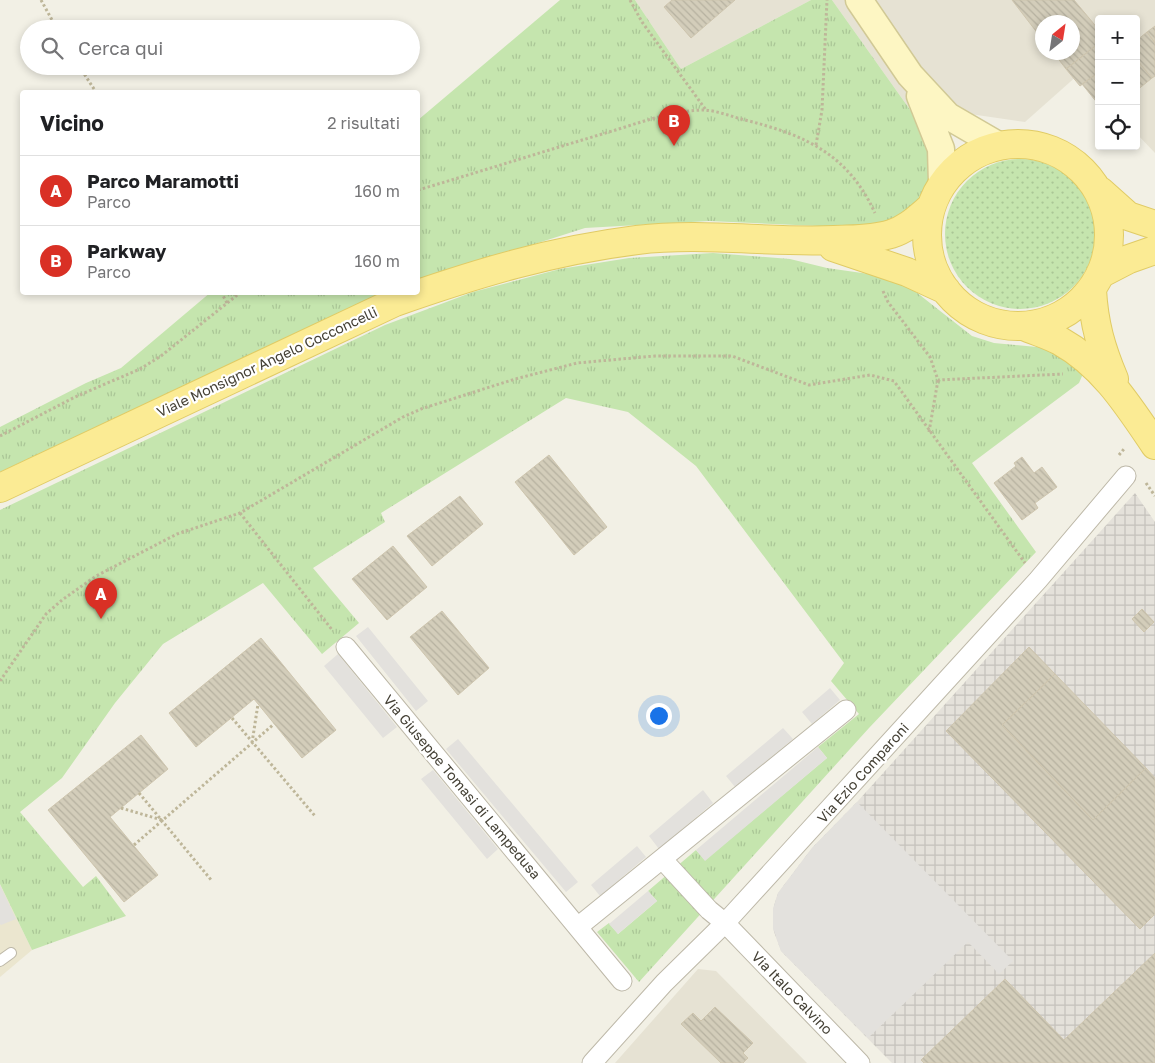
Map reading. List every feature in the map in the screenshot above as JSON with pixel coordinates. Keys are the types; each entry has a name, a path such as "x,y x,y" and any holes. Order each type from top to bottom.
{"main road":[{"path":"859,0 910,75 948,116 998,146"},
{"path":"910,75 933,124 941,148 936,195 927,236 928,246 932,264 946,290 961,306 980,318 1001,325 1024,326 1050,321 1073,308 1097,281 1129,259 1155,250"},
{"name":"Viale Monsignor Angelo Cocconcelli","path":"420,294 463,278 521,261 591,246 640,240 720,237 810,241 869,239 891,234 909,226 964,162 976,153 998,146 1027,144 1054,151 1078,166 1097,188"},
{"path":"1097,188 1128,216 1155,225"},
{"path":"1097,188 1108,215 1110,244 1097,281 1094,319 1120,392"},
{"name":"Viale Monsignor Angelo Cocconcelli","path":"810,241 865,256 907,272 946,290"},
{"name":"Viale Monsignor Angelo Cocconcelli","path":"0,488 368,314 418,295"},
{"path":"1024,326 1058,340 1086,358 1120,392 1155,445"}],"street":[{"name":"Via Ezio Comparoni","path":"592,1063 664,983 724,923 1134,476"},
{"name":"Via Giuseppe Tomasi di Lampedusa","path":"346,647 426,746 579,926 622,981"},
{"path":"579,926 663,860 846,710"},
{"path":"663,860 709,910 724,923"},
{"name":"Via Italo Calvino","path":"724,923 860,1063"}],"lane":[{"path":"0,961 10,953"}],"path":[{"path":"41,0 52,20"},
{"path":"630,0 642,22 706,110"},
{"path":"816,145 822,110 827,0"},
{"path":"85,75 95,90"},
{"path":"420,189 638,123 685,112 706,110 775,128 816,145 848,170 861,186 877,217"},
{"path":"882,286 888,302 930,357 938,380 929,432"},
{"path":"223,295 228,303"},
{"path":"0,436 75,397 140,370 161,356 237,295"},
{"path":"0,681 32,632 62,600 96,576 177,534 240,514 403,417 421,409 515,379 577,363 655,356 732,356 809,385 853,376 870,375 894,381 929,432 1038,580"},
{"path":"938,380 1065,374"},
{"path":"1120,440 1128,456"},
{"path":"1134,476 1155,496"},
{"path":"240,514 346,647"},
{"path":"252,744 258,704"},
{"path":"232,718 252,744 315,816"},
{"path":"134,845 274,724"},
{"path":"139,793 212,882"},
{"path":"120,808 163,820"}],"shaded area":[{"path":"635,0 811,0 681,69"},
{"path":"832,0 1155,0 1155,153 1140,137 1140,15 1095,15 1095,90 1079,74 1025,122 970,114 928,135"},
{"path":"1135,493 1155,522 1155,1063 892,1063 781,951 773,929 773,909 778,893 812,848 857,802"},
{"path":"368,627 428,701 416,711 356,636"},
{"path":"338,654 397,727 383,738 324,666"},
{"path":"830,688 840,700 812,724 802,712"},
{"path":"783,728 793,739 735,787 726,776"},
{"path":"458,739 578,882 566,892 446,749"},
{"path":"818,747 827,758 705,861 696,850"},
{"path":"433,770 498,849 487,859 421,779"},
{"path":"703,790 713,803 659,849 649,836"},
{"path":"857,802 1013,961 999,974 968,942 868,1038 781,951 773,928 773,909 778,893 812,848"},
{"path":"637,846 646,857 600,896 591,885"},
{"path":"0,884 32,950 0,977"},
{"path":"0,885 16,919 1,925 0,924"},
{"path":"648,891 657,901 618,934 609,924"},
{"path":"698,969 716,971 807,1063 615,1063"}],"green space":[{"path":"560,0 635,0 681,69 811,0 832,0 928,135 932,158 928,180 915,205 899,220 864,228 709,221 585,228 420,280 420,118"},
{"path":"1020,159 1049,165 1073,181 1089,205 1095,234 1089,263 1073,287 1049,303 1020,309 991,303 967,287 951,263 945,234 951,205 967,181 991,165"},
{"path":"713,253 790,259 827,268 890,277 916,292 972,336 994,343 1047,348 1086,367 1079,383 972,463 1036,552 869,728 639,982 597,932 609,923 618,934 657,901 648,891 696,850 705,860 827,758 818,747 859,714 831,681 844,663 696,466 628,412 566,398 381,513 385,522 313,568 359,623 322,654 263,583 163,644 115,703 62,778 20,812 83,887 96,876 126,916 32,950 0,884 0,510 385,325 473,292 560,269 629,258"},
{"path":"207,295 378,295 0,472 0,427 86,383 121,368"}],"building":[{"path":"672,0 735,0 691,38 664,7"},
{"path":"1012,0 1074,0 1095,25 1095,46 1080,58 1080,15 1035,15 1035,30"},
{"path":"1155,26 1155,43 1147,32"},
{"path":"1147,32 1155,43 1155,76 1152,78 1140,64 1140,38"},
{"path":"1095,46 1095,75 1080,86 1066,69 1080,60"},
{"path":"1059,60 1077,60 1066,69"},
{"path":"1140,64 1152,78 1140,88"},
{"path":"1095,75 1095,100 1082,84"},
{"path":"549,455 607,527 574,555 515,482"},
{"path":"1022,457 1034,473 1042,467 1057,487 1035,503 1038,508 1022,520 994,483 1016,466 1014,463"},
{"path":"460,496 483,524 432,566 407,536"},
{"path":"393,546 427,587 387,620 352,579"},
{"path":"1142,609 1154,622 1144,632 1132,619"},
{"path":"442,611 489,668 458,695 410,637"},
{"path":"261,638 336,730 302,758 254,699 196,747 169,713"},
{"path":"1029,647 1055,674 1002,725 1093,820 1146,768 1155,778 1155,914 1140,929 946,731"},
{"path":"1055,674 1146,768 1093,820 1002,725"},
{"path":"141,735 168,769 110,817 158,875 124,902 48,810"},
{"path":"1155,953 1155,1063 924,1063 921,1060 1005,979 1064,1040"},
{"path":"715,1007 753,1043 743,1053 748,1058 743,1063 721,1063 681,1024 693,1013 701,1021"}],"place":[{"name":"Parkway","path":"674,146"},
{"name":"Parco Maramotti","path":"101,619"}]}
